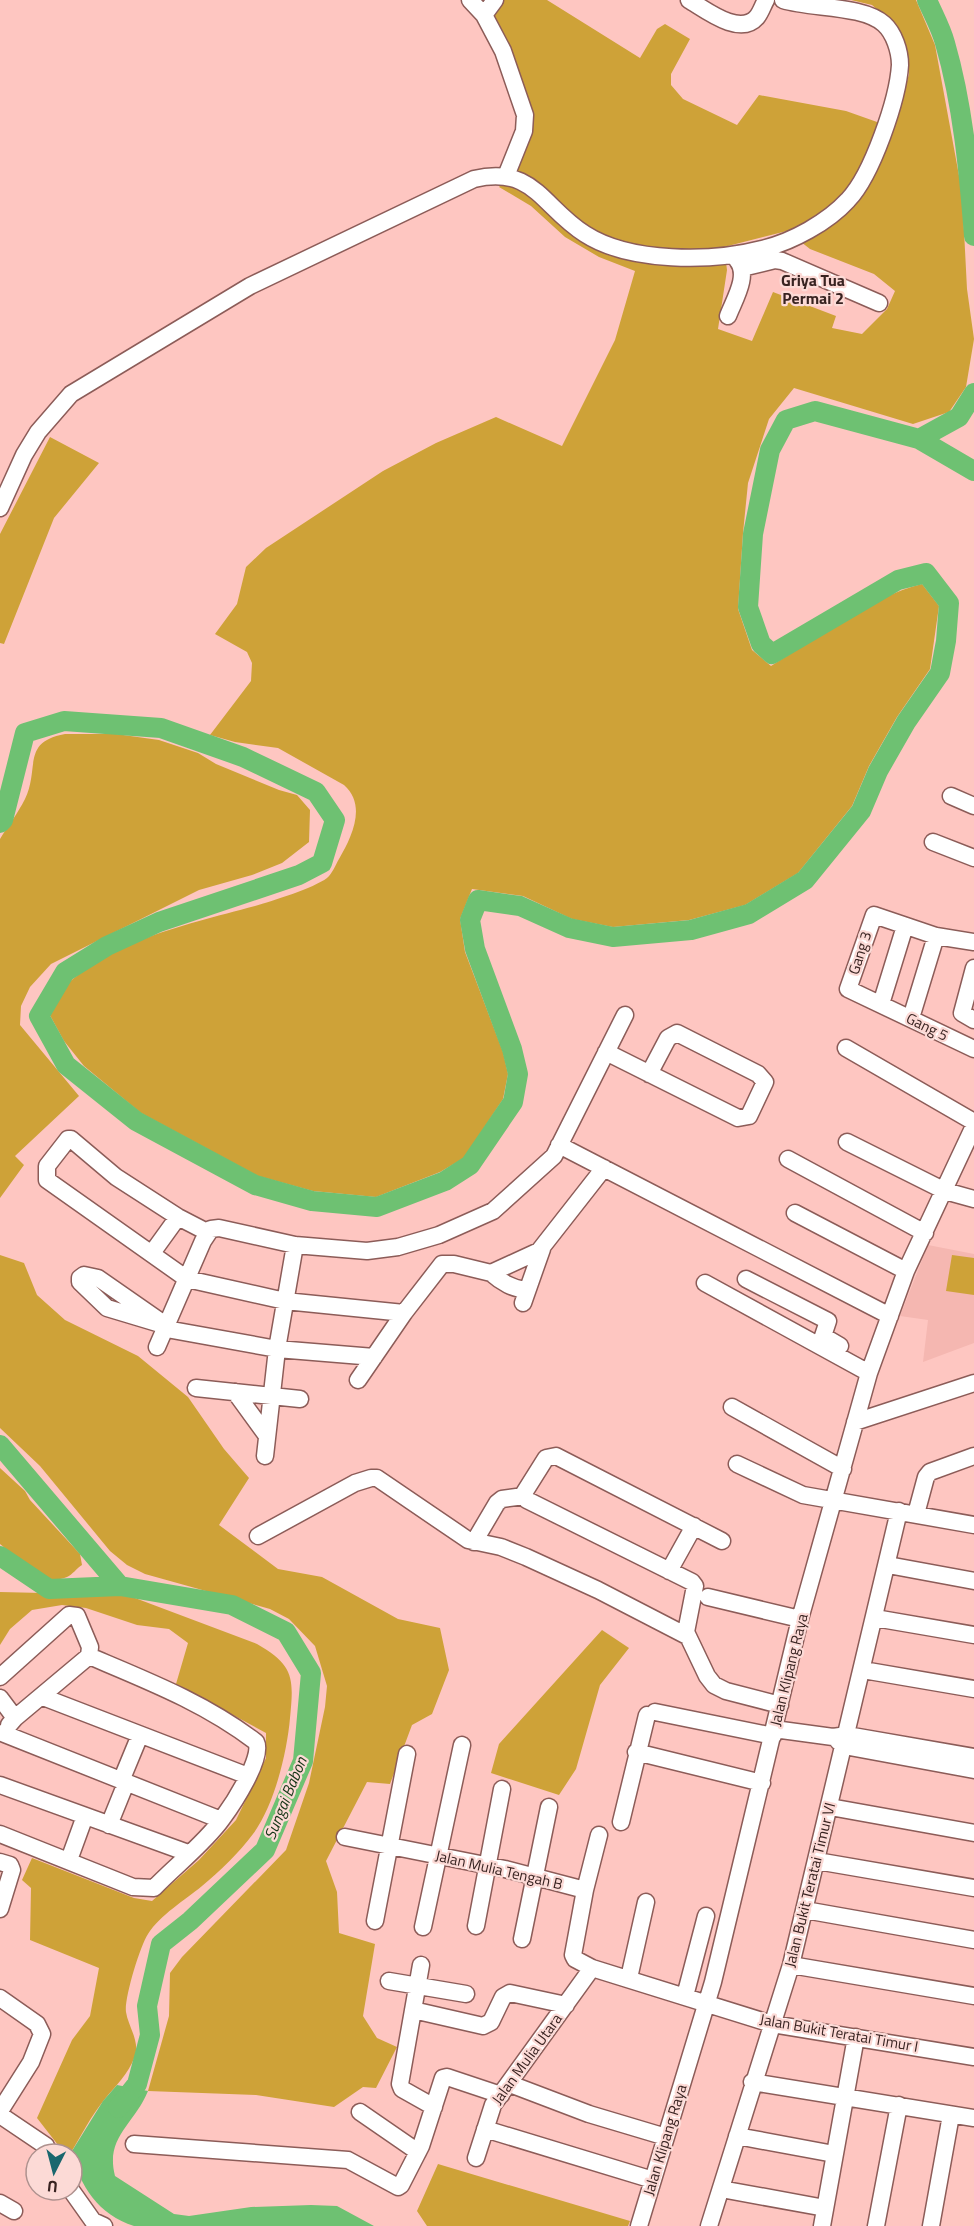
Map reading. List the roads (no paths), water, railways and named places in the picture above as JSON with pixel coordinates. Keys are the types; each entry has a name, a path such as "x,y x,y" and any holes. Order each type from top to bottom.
{"street":[{"path":"470,0 484,15 512,73 525,115 524,131 506,176"},
{"path":"484,15 495,0"},
{"path":"689,0 731,23 744,25 756,18 766,0"},
{"path":"737,261 790,239 819,223 848,200 863,177 885,128 896,87 899,54 894,39 885,25 871,15 783,0"},
{"path":"0,508 24,455 38,432 55,410 83,386 274,274 449,189 489,175 519,179 533,187 584,234 624,250 666,256 737,261 782,261 879,303"},
{"path":"728,316 743,276 737,261"},
{"path":"951,796 974,806"},
{"path":"933,842 974,858"},
{"name":"Gang 3","path":"881,1004 848,989 874,915 936,936 974,942"},
{"path":"881,1004 905,926"},
{"path":"911,1018 936,936"},
{"path":"974,968 962,1013 974,1020"},
{"name":"Gang 5","path":"881,1004 974,1049"},
{"path":"404,1313 285,1301 187,1279 48,1180 47,1166 68,1139 71,1139 103,1167 178,1217 207,1232 219,1228 296,1245 367,1251 398,1247 439,1235 493,1211 546,1163 559,1145 625,1015"},
{"path":"606,1052 649,1074 742,1119 749,1116 765,1082 758,1074 677,1033 668,1038 649,1074"},
{"path":"846,1048 974,1124"},
{"name":"Jalan Klipang Raya","path":"639,2226 706,2004 801,1619 871,1368 906,1271 945,1191 974,1124"},
{"path":"847,1142 945,1191 974,1199"},
{"path":"559,1145 890,1317"},
{"path":"788,1159 925,1233"},
{"path":"358,1380 404,1313 442,1264 454,1264 491,1273 498,1280 521,1290 526,1296 542,1249 604,1168"},
{"path":"795,1213 906,1271"},
{"path":"152,1253 178,1217"},
{"path":"157,1347 207,1232"},
{"path":"265,1456 277,1349 296,1245"},
{"path":"491,1273 542,1249"},
{"path":"167,1326 117,1313 107,1308 80,1282 80,1278 84,1275 98,1278 167,1326 172,1330 277,1349 374,1357"},
{"path":"746,1279 828,1321 824,1336 871,1368"},
{"path":"705,1283 871,1368"},
{"path":"855,1422 974,1383"},
{"path":"196,1388 300,1399"},
{"path":"235,1392 267,1436"},
{"path":"732,1407 843,1468"},
{"path":"524,1496 526,1488 546,1458 556,1456 722,1541"},
{"path":"916,1514 927,1475 974,1456"},
{"path":"737,1464 803,1495 974,1525"},
{"path":"953,1464 974,1468"},
{"path":"258,1536 355,1483 370,1478 377,1479 456,1533 474,1542 501,1547 526,1557 598,1590 687,1636"},
{"path":"474,1542 497,1503 524,1496"},
{"path":"524,1496 527,1500 696,1586 686,1624 687,1636 707,1676 714,1684 726,1690 780,1704"},
{"name":"Jalan Bukit Teratai Timur VI","path":"709,2226 752,2082 791,1965 830,1807 841,1740 862,1670 899,1511"},
{"path":"669,1571 694,1526"},
{"path":"888,1565 974,1581"},
{"path":"708,1597 801,1619"},
{"path":"0,1677 71,1614 77,1616 90,1647 89,1656 43,1697 15,1718 1,1734 221,1820"},
{"path":"875,1618 974,1635"},
{"path":"0,1834 133,1887 154,1888 221,1820 248,1776 259,1753 258,1747 256,1742 225,1718 176,1693 89,1656"},
{"path":"862,1670 974,1689"},
{"path":"43,1697 248,1776"},
{"path":"0,1698 15,1718"},
{"path":"621,1822 636,1752 651,1713 773,1732 974,1757"},
{"path":"109,1825 140,1735"},
{"path":"841,1740 974,1770"},
{"path":"423,1927 462,1745"},
{"path":"636,1752 762,1783"},
{"path":"375,1921 407,1754"},
{"path":"0,1785 188,1853"},
{"path":"476,1926 502,1789"},
{"path":"830,1807 974,1833"},
{"path":"522,1940 549,1808"},
{"path":"69,1860 85,1816"},
{"path":"585,1890 599,1835"},
{"name":"Jalan Mulia Tengah B","path":"345,1837 487,1866 585,1890"},
{"path":"817,1861 974,1888"},
{"path":"0,1862 10,1866 12,1870 0,1909"},
{"name":"Jalan Bukit Teratai Timur I","path":"585,1890 573,1957 592,1968 772,2024 974,2056"},
{"path":"629,1978 646,1902"},
{"path":"805,1911 974,1940"},
{"path":"685,1996 706,1916"},
{"path":"421,1965 400,2084 402,2089 434,2107"},
{"path":"791,1965 974,1996"},
{"name":"Jalan Mulia Utara","path":"476,2158 491,2110 592,1968"},
{"path":"389,1981 465,1994"},
{"path":"412,2010 483,2026 491,2022 503,1997 510,1993 566,2005"},
{"path":"0,1998 37,2024 42,2034 31,2062 0,2113 40,2142"},
{"path":"822,2226 856,2037"},
{"path":"134,2144 348,2160 395,2187 401,2185 418,2152 446,2077 506,2090 666,2138"},
{"path":"752,2082 974,2118"},
{"path":"876,2226 899,2105"},
{"path":"360,2112 418,2152"},
{"path":"931,2226 951,2115"},
{"path":"485,2129 653,2180"},
{"path":"737,2136 834,2154"},
{"path":"721,2189 825,2208"},
{"path":"80,2202 93,2221 104,2226"}],"waterway":[{"path":"927,0 943,37 961,114 974,236"},
{"path":"0,823 3,820 25,733 64,721 161,728 243,757 316,792 335,820 322,863 299,875 159,922 107,946 65,972 39,1016 66,1065 136,1121 255,1185 312,1201 377,1207 445,1181 470,1165 513,1102 518,1074 512,1049 475,949 470,920 478,900 520,906 569,928 613,937 691,930 749,914 805,880 861,811 878,771 906,722 940,673 946,641 949,603 926,573 898,580 772,654 761,644 748,607 753,534 770,450 786,420 815,411 919,439 959,417 974,393"},
{"path":"919,439 974,471"},
{"name":"Sungai Babon","path":"0,1445 120,1586 232,1605 286,1632 311,1673 303,1761 265,1850 190,1921 161,1944 147,2006 150,2035 137,2084 118,2108"},
{"path":"0,1556 49,1589 120,1586"}],"district":[{"name":"Griya Tua Permai 2","path":"813,289"}]}
